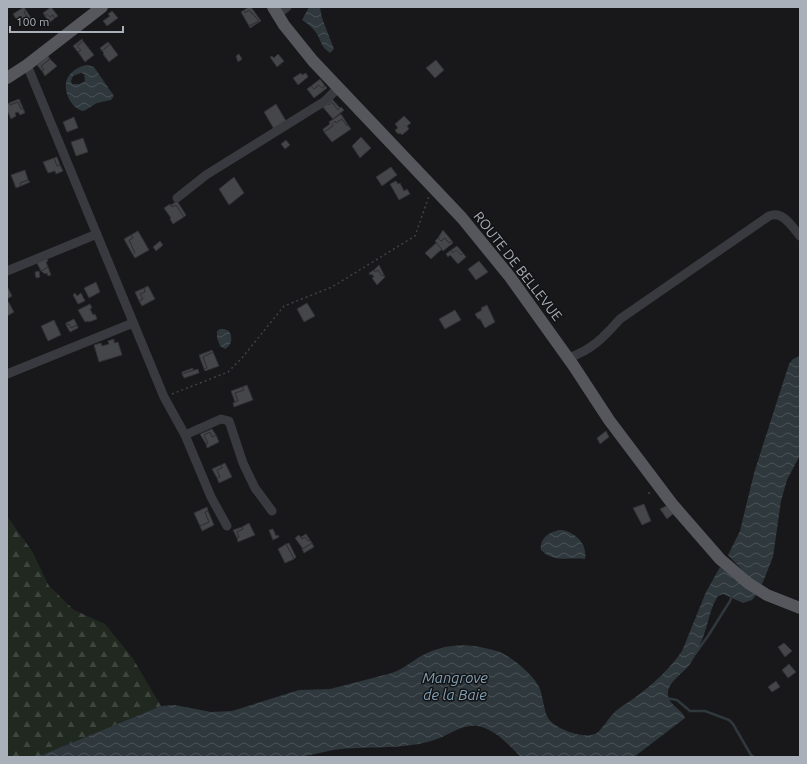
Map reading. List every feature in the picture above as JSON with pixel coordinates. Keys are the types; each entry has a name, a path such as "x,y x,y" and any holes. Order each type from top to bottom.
{"main road":[{"path":"7,78 27,65 102,7"},
{"name":"ROUTE DE BELLEVUE","path":"275,11 312,61 462,218 510,277 568,358 609,420 673,505 720,559 748,583 767,595 800,608"}],"street":[{"path":"275,11 287,7"},
{"path":"27,65 164,397 184,435 211,497 227,526"},
{"path":"177,198 206,175 325,100 338,88"},
{"path":"568,358 601,340 620,319 770,216 776,214 782,216 800,236"},
{"path":"7,271 97,234"},
{"path":"7,374 133,323"},
{"path":"184,435 221,419 229,421 243,463 256,488 272,511"}],"path":[{"path":"164,397 228,372 242,358 284,306 332,288 415,236 433,187"}],"green space":[{"path":"7,516 32,551 49,586 74,610 105,624 132,657 161,706 37,757 8,757"}],"water":[{"path":"309,7 320,7 322,18 334,49 330,53 323,47 314,30 302,20"},
{"path":"87,65 94,67 114,96 111,100 97,103 84,111 76,108 70,101 66,92 66,83 71,74","holes":["81,73 84,74 85,81 80,84 72,84 71,81 73,76"]},
{"path":"224,329 229,331 231,336 230,343 225,349 220,346 217,338 217,331"},
{"name":"Mangrove de la Baie","path":"800,356 800,455 787,480 781,501 773,557 763,582 752,600 743,603 723,594 718,596 695,655 687,668 672,683 668,691 668,696 671,703 684,715 685,718 634,757 521,757 490,730 477,726 466,726 437,739 414,745 341,749 305,756 37,757 161,706 175,705 211,712 232,711 299,690 330,689 392,673 400,670 421,656 435,650 457,645 490,649 511,658 529,673 537,684 541,692 548,718 552,722 563,729 577,734 590,735 597,733 614,712 652,684 676,660 682,651 706,592 720,567 742,585 746,574 728,555 740,531 754,473 789,364 793,359"},
{"path":"559,530 569,532 578,538 584,548 585,559 562,559 551,557 541,550 543,539 552,532"}],"building":[{"path":"24,7 26,10 24,12 27,17 21,20 23,23 20,25 13,14"},
{"path":"51,7 58,16 55,18 53,15 50,17 47,14 45,16 43,13"},
{"path":"251,7 261,21 250,28 249,26 259,21 249,10 245,13 244,10"},
{"path":"26,10 31,18 23,23 21,20 27,17 24,12"},
{"path":"244,10 245,13 249,10 259,21 249,26 241,12"},
{"path":"112,11 118,18 107,26 103,21 110,16 108,14"},
{"path":"47,14 50,17 53,15 55,18 49,23 45,16"},
{"path":"82,39 83,41 77,46 81,50 78,52 73,46"},
{"path":"83,41 94,55 85,62 78,52 81,50 77,46"},
{"path":"108,42 110,44 102,51 100,48"},
{"path":"110,44 118,55 109,62 102,51"},
{"path":"239,54 242,59 238,62 236,56"},
{"path":"278,54 284,61 277,67 270,57 272,56 274,58"},
{"path":"48,56 50,59 41,66 44,70 42,71 37,65"},
{"path":"50,59 57,66 45,76 42,71 44,70 41,66"},
{"path":"436,60 444,70 435,78 426,68"},
{"path":"301,73 302,75 306,73 308,77 298,85 293,78"},
{"path":"320,79 325,86 322,88 319,85 314,89 311,86"},
{"path":"319,85 322,88 325,86 327,88 314,98 307,89 311,86 314,89"},
{"path":"19,99 23,108 21,109 18,102 10,105 9,103"},
{"path":"332,99 340,108 338,110 332,102 329,105 327,103"},
{"path":"18,102 21,109 23,108 25,113 20,115 18,112 15,113 16,116 11,119 7,110 7,104 9,103 10,105"},
{"path":"326,102 329,105 332,102 338,110 341,107 344,110 333,119 321,105"},
{"path":"276,104 286,121 274,129 264,112"},
{"path":"341,114 348,125 347,126 342,119 336,123 335,121 332,124 333,126 324,132 323,129 330,124 329,122"},
{"path":"404,116 411,123 407,126 409,129 402,135 400,133 398,134 395,130 398,128 395,124"},
{"path":"74,117 78,128 67,132 63,122"},
{"path":"342,119 351,129 332,142 324,132 333,126 332,124 335,121 336,123"},
{"path":"361,137 371,148 360,158 352,146"},
{"path":"83,138 88,152 76,156 71,142"},
{"path":"286,140 290,145 285,149 281,144"},
{"path":"57,157 60,165 57,166 54,158"},
{"path":"54,158 57,166 60,165 63,171 56,174 55,171 48,173 43,162"},
{"path":"391,167 397,175 382,186 376,177"},
{"path":"25,170 28,180 20,183 21,186 16,188 11,175"},
{"path":"234,177 244,193 229,205 219,189"},
{"path":"28,180 30,182 21,186 20,183"},
{"path":"396,181 398,184 400,183 404,191 407,189 410,194 399,200 390,184"},
{"path":"177,201 186,215 184,217 176,205 172,207 171,205"},
{"path":"170,204 172,207 176,205 184,217 173,224 164,208"},
{"path":"443,230 452,241 449,243 445,238 441,241 438,238"},
{"path":"138,231 149,250 135,258 133,255 135,253 129,240 133,238 131,235"},
{"path":"131,235 133,238 129,240 135,253 133,255 124,239"},
{"path":"438,238 441,241 445,238 449,243 452,241 453,243 443,251 435,241"},
{"path":"160,241 163,245 156,251 153,247"},
{"path":"436,243 442,249 431,259 425,253"},
{"path":"457,246 463,253 461,255 456,250 453,253 451,250"},
{"path":"451,250 453,253 456,250 461,255 463,253 466,257 458,264 450,255 448,257 446,254"},
{"path":"46,257 48,267 41,271 37,263"},
{"path":"479,261 488,272 476,280 468,269"},
{"path":"379,265 384,275 382,276 378,270 375,272 374,270"},
{"path":"48,267 51,275 48,276 47,273 45,274 41,271"},
{"path":"374,270 375,272 378,270 382,276 384,275 385,277 377,285 372,278 374,277 372,274 370,275 369,273"},
{"path":"39,271 40,277 36,278 35,272"},
{"path":"96,282 100,292 89,298 84,288"},
{"path":"7,286 12,296 7,299"},
{"path":"148,286 155,299 142,306 139,301 143,299 140,294 145,292 144,288"},
{"path":"144,288 145,292 140,294 143,299 139,301 135,292"},
{"path":"75,293 77,296 81,293 85,301 78,304 73,295"},
{"path":"7,301 14,312 7,316"},
{"path":"307,303 315,316 304,322 297,309"},
{"path":"90,304 92,308 90,309 93,315 95,314 97,319 85,322 78,310"},
{"path":"487,305 495,322 485,328 475,314"},
{"path":"455,310 461,320 445,329 439,319"},
{"path":"74,319 77,325 71,328 69,324 66,325 66,323"},
{"path":"54,320 61,335 48,341 41,326"},
{"path":"69,324 71,328 77,325 78,328 70,332 66,325"},
{"path":"114,339 114,343 118,342 122,355 99,362 94,345 101,343 102,346 109,344 108,341"},
{"path":"212,350 213,352 203,357 207,368 204,369 199,355"},
{"path":"213,352 219,366 205,371 204,369 207,368 203,357"},
{"path":"193,368 193,370 182,374 182,372"},
{"path":"198,369 199,373 184,378 182,374"},
{"path":"247,385 253,400 234,407 233,403 238,401 235,393 244,390 242,387"},
{"path":"242,387 244,390 235,393 238,401 235,402 231,391"},
{"path":"212,429 216,435 212,437 210,432 204,435 208,443 206,444 200,434"},
{"path":"606,431 609,437 600,444 597,438"},
{"path":"210,432 212,437 216,435 219,442 207,448 206,444 208,443 204,435"},
{"path":"225,463 232,477 219,483 217,478 220,477 217,470 222,468 221,465"},
{"path":"221,465 222,468 217,470 220,477 217,478 212,469"},
{"path":"644,504 651,521 642,525 633,508"},
{"path":"666,506 673,514 667,519 660,509"},
{"path":"207,507 208,511 205,512 209,522 200,526 194,513"},
{"path":"208,511 214,525 202,531 200,526 209,522 205,512"},
{"path":"249,523 255,535 238,542 237,538 239,537 237,532"},
{"path":"242,527 243,529 237,532 239,537 237,538 233,530"},
{"path":"273,529 276,536 278,535 279,537 273,540 269,530"},
{"path":"306,534 310,540 308,541 305,537 302,539 301,537"},
{"path":"299,535 302,539 305,537 312,543 303,549 295,538"},
{"path":"289,543 296,557 294,559 286,544"},
{"path":"312,543 314,547 304,553 302,549"},
{"path":"286,544 294,559 285,563 278,549"},
{"path":"784,643 792,651 785,657 778,647"},
{"path":"789,664 796,672 788,678 782,670"},
{"path":"776,681 780,687 772,692 768,687"}],"waterway":[{"path":"695,654 708,636 732,596"},
{"path":"666,698 677,700 690,711 705,711 729,720 733,724 751,755 754,757"}]}
